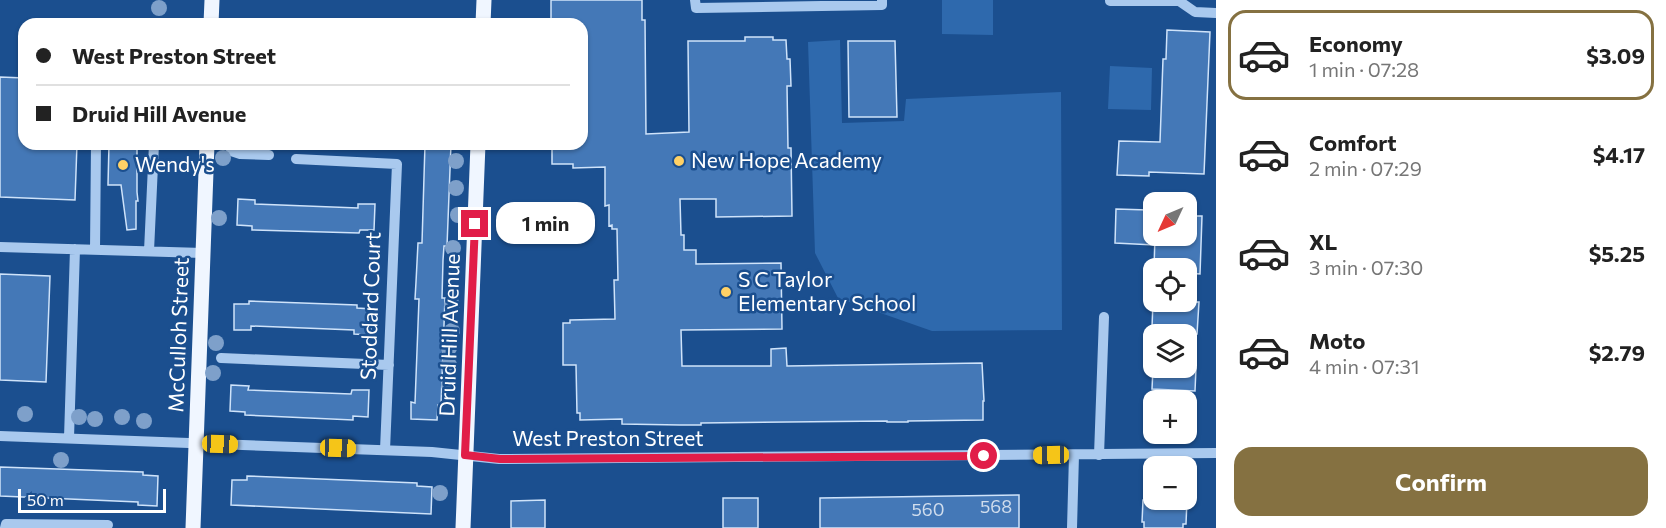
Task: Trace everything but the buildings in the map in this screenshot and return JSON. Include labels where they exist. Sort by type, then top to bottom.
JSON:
[{"type":"main road","points":[[211,18],[212,0]]},
{"type":"main road","points":[[483,18],[484,0]]},
{"type":"main road","name":"McCulloh Street","points":[[193,528],[207,150]]},
{"type":"main road","name":"Druid Hill Avenue","points":[[463,528],[478,150]]},
{"type":"street","points":[[695,0],[696,8],[882,5],[882,0]]},
{"type":"street","points":[[1110,1],[1179,1],[1195,12],[1216,13]]},
{"type":"street","points":[[95,250],[96,150]]},
{"type":"street","points":[[149,251],[154,150]]},
{"type":"street","points":[[231,151],[240,154],[269,154]]},
{"type":"street","name":"Stoddard Court","points":[[296,159],[397,164],[385,450]]},
{"type":"street","points":[[0,247],[203,253]]},
{"type":"street","points":[[69,438],[75,249]]},
{"type":"street","points":[[1099,455],[1104,316]]},
{"type":"street","points":[[221,358],[389,365]]},
{"type":"street","name":"West Preston Street","points":[[0,436],[432,452],[510,459],[1216,453]]},
{"type":"street","points":[[1072,528],[1074,455]]},
{"type":"street","points":[[5,526],[108,525]]},
{"type":"shaded area","points":[[942,0],[993,0],[993,35],[942,34]]},
{"type":"shaded area","points":[[840,40],[842,123],[904,121],[906,99],[1061,92],[1062,330],[932,331],[838,298],[815,253],[808,42]]},
{"type":"shaded area","points":[[1110,66],[1152,68],[1151,110],[1108,109]]},
{"type":"place","name":"New Hope Academy","points":[[679,161]]},
{"type":"place","name":"Wendy's","points":[[123,165]]},
{"type":"place","name":"S C Taylor Elementary School","points":[[726,292]]},
{"type":"route","points":[[475,224],[465,455],[500,459],[984,456]]}]
